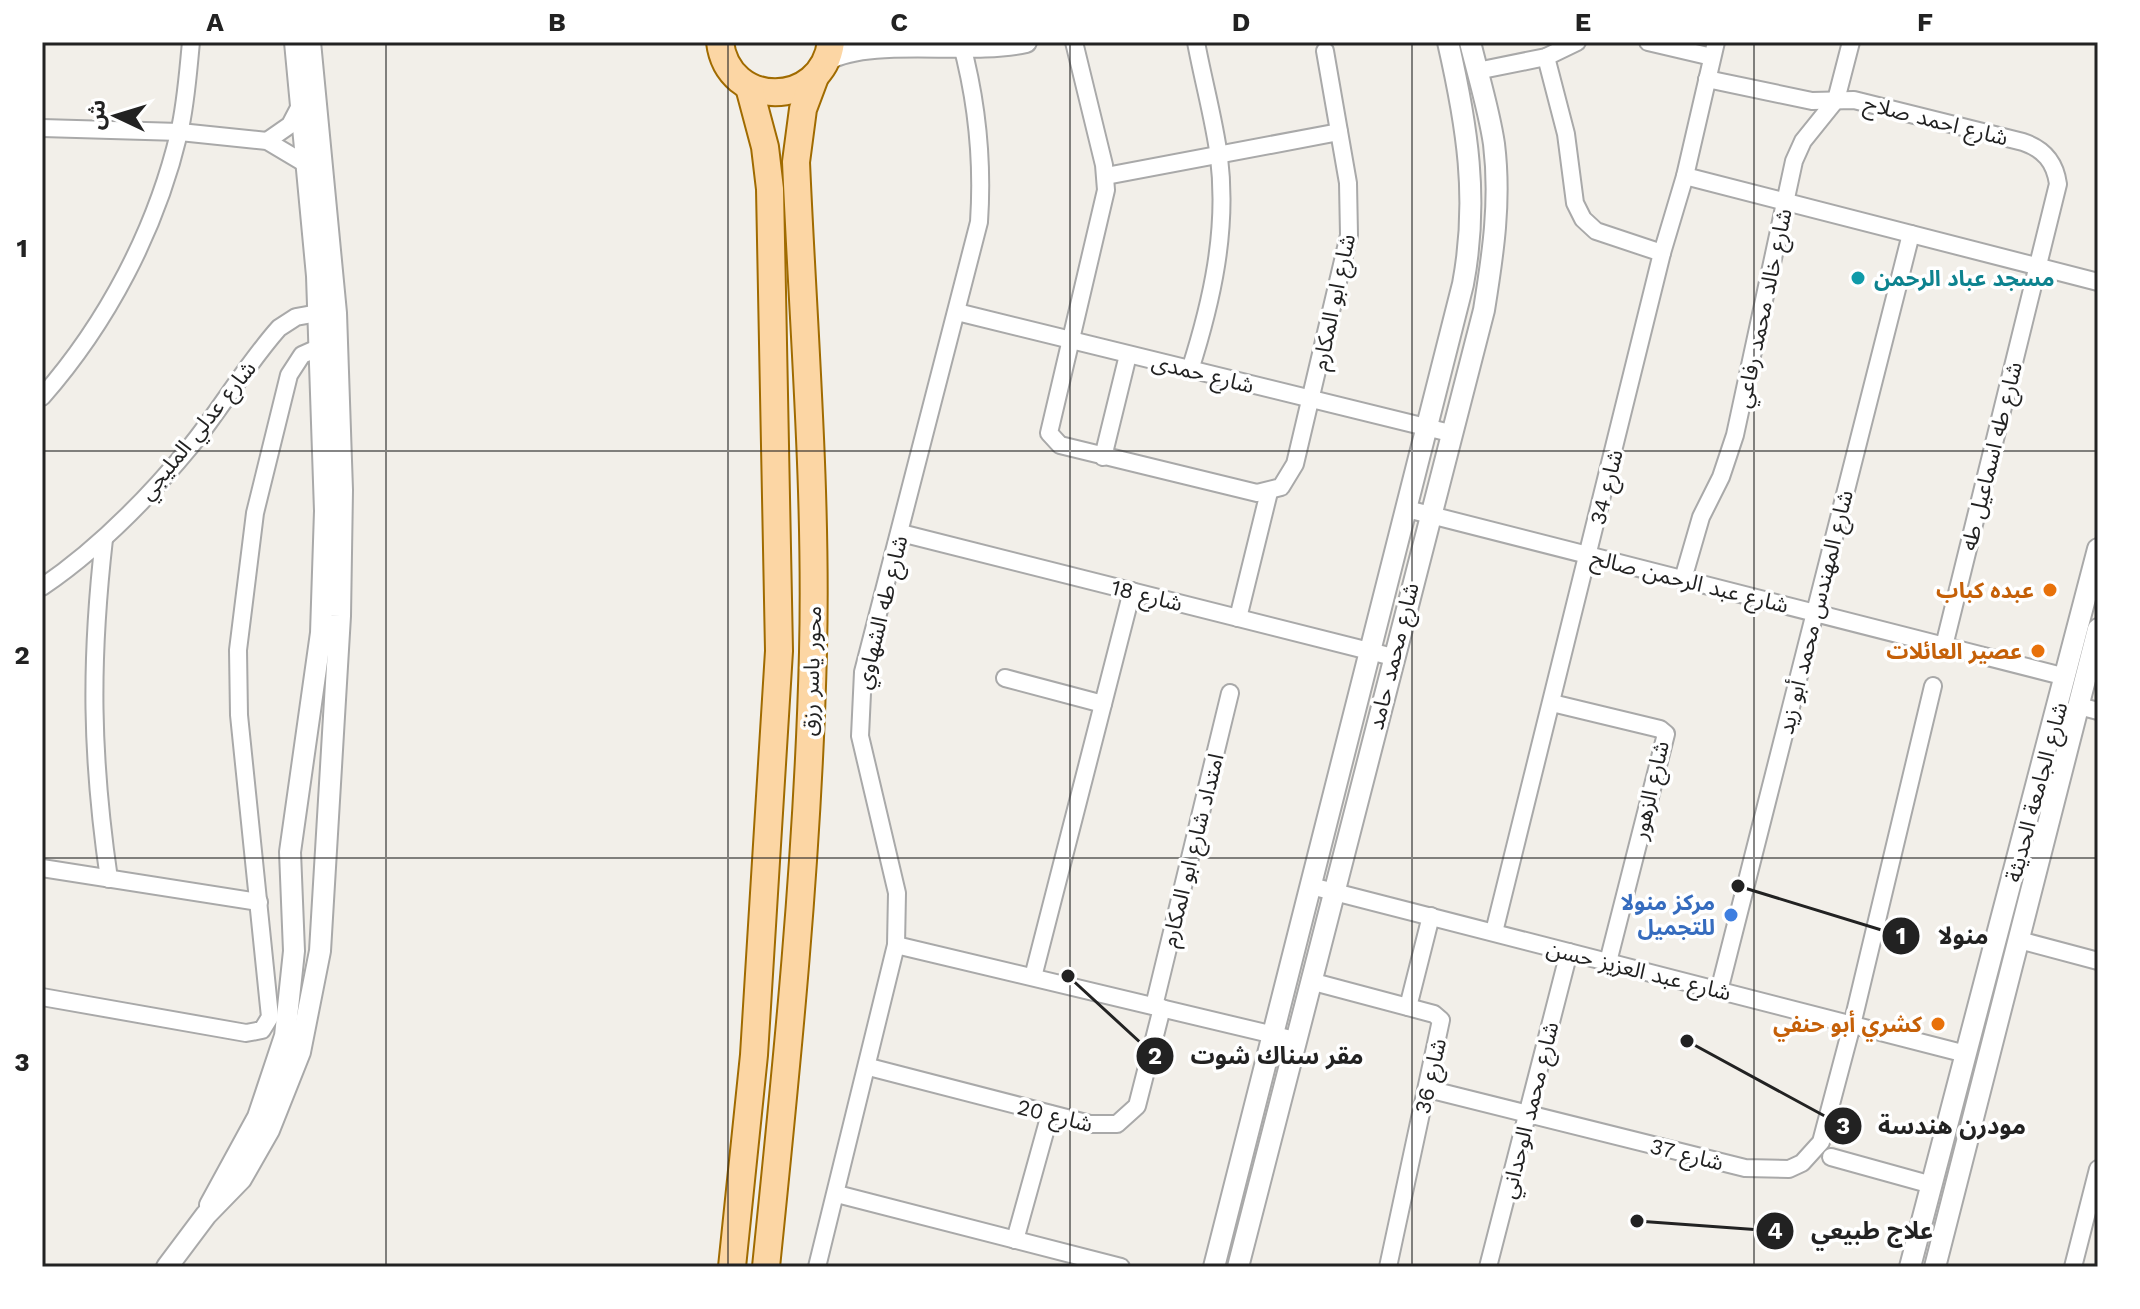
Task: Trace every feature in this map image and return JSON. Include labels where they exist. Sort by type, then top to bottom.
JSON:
[{"type":"main road","points":[[720,42],[727,65],[749,87],[778,94],[798,89],[825,60]]},
{"type":"main road","name":"محور ياسر رزق","points":[[766,1267],[788,1057],[811,705],[813,546],[796,162],[803,109],[825,60]]},
{"type":"main road","name":"محور ياسر رزق","points":[[732,1267],[754,1055],[779,611],[770,189],[763,136],[749,87]]},
{"type":"street","points":[[42,397],[95,327],[123,280],[149,224],[180,132],[191,42]]},
{"type":"street","points":[[167,1267],[206,1215],[258,1117],[285,1036],[294,951],[290,852],[324,593],[320,347],[309,166],[295,42]]},
{"type":"street","points":[[206,1215],[233,1189],[256,1155],[281,1105],[300,1052],[320,951],[340,616],[341,459],[336,313],[322,140],[310,42]]},
{"type":"street","points":[[825,60],[845,51],[865,48],[1026,42]]},
{"type":"street","points":[[1074,42],[1106,176],[1105,204],[1049,433],[1060,445],[1103,457],[1257,493],[1269,492],[1238,618]]},
{"type":"street","points":[[1190,370],[1217,261],[1221,191],[1219,157],[1196,42]]},
{"type":"street","name":"شارع محمد حامد","points":[[1214,1267],[1463,284],[1473,214],[1469,143],[1448,42]]},
{"type":"street","name":"شارع محمد حامد","points":[[1238,1267],[1429,514],[1484,310],[1496,230],[1493,140],[1470,42]]},
{"type":"street","points":[[1477,71],[1546,57],[1577,42]]},
{"type":"street","points":[[1648,42],[1714,50]]},
{"type":"street","name":"شارع خالد محمد رفاعي","points":[[1683,579],[1701,517],[1721,477],[1735,435],[1798,151],[1836,100],[1851,42]]},
{"type":"street","name":"شارع طه الشهاوي","points":[[817,1267],[869,1067],[896,945],[897,893],[865,767],[859,704],[863,672],[979,222],[982,181],[970,81],[962,46]]},
{"type":"street","name":"شارع 34","points":[[1494,932],[1714,50]]},
{"type":"street","name":"شارع ابو المكارم","points":[[1269,492],[1290,477],[1312,399],[1349,235],[1348,183],[1325,51]]},
{"type":"street","points":[[1546,57],[1566,134],[1575,203],[1583,219],[1604,234],[1662,253]]},
{"type":"street","name":"شارع احمد صلاح","points":[[1707,79],[1812,101],[1863,102],[2023,142],[2044,152],[2051,161],[2058,184],[2039,267]]},
{"type":"street","points":[[267,141],[290,125],[302,101]]},
{"type":"street","points":[[42,128],[180,132],[267,141],[309,166]]},
{"type":"street","points":[[1106,176],[1339,132]]},
{"type":"street","points":[[1685,176],[2098,282]]},
{"type":"street","name":"شارع المهندس محمد أبو زيد","points":[[1719,991],[1911,234]]},
{"type":"street","name":"شارع طه اسماعيل طه","points":[[1944,646],[2039,267]]},
{"type":"street","name":"شارع حمدى","points":[[957,312],[1450,433]]},
{"type":"street","name":"شارع عدلي المليجي","points":[[42,587],[104,539],[189,448],[279,328],[296,317],[318,313]]},
{"type":"street","points":[[42,997],[246,1033],[262,1030],[270,1017],[271,999],[239,715],[238,650],[244,581],[255,513],[289,375],[302,355],[320,347]]},
{"type":"street","points":[[1103,457],[1128,355]]},
{"type":"street","name":"شارع عبد الرحمن صالح","points":[[1407,509],[2066,677]]},
{"type":"street","name":"شارع 18","points":[[901,533],[1393,657]]},
{"type":"street","points":[[104,539],[94,624],[92,709],[97,794],[109,879]]},
{"type":"street","name":"شارع الجامعة الحديثة","points":[[1935,1267],[2019,940],[2020,891],[2066,677],[2098,549]]},
{"type":"street","points":[[1033,977],[1132,591]]},
{"type":"street","name":"شارع الجامعة الحديثة","points":[[1910,1267],[1966,1054],[2020,891],[2088,709],[2098,629]]},
{"type":"street","points":[[1005,678],[1103,704]]},
{"type":"street","name":"شارع 37","points":[[1428,1089],[1745,1168],[1789,1169],[1802,1163],[1821,1142],[1933,686]]},
{"type":"street","name":"امتداد شارع ابو المكارم","points":[[1158,1007],[1230,693]]},
{"type":"street","name":"شارع الزهور","points":[[1552,703],[1660,729],[1666,734],[1608,962]]},
{"type":"street","points":[[301,782],[307,821],[318,824],[327,817]]},
{"type":"street","points":[[42,868],[259,902]]},
{"type":"street","name":"شارع عبد العزيز حسن","points":[[1311,886],[1966,1054]]},
{"type":"street","points":[[1408,1007],[1431,916]]},
{"type":"street","points":[[2019,940],[2098,961]]},
{"type":"street","points":[[896,945],[1295,1040]]},
{"type":"street","name":"شارع محمد الوحداني","points":[[1488,1267],[1569,952]]},
{"type":"street","name":"شارع 36","points":[[1310,981],[1434,1014],[1441,1020],[1388,1267]]},
{"type":"street","name":"شارع 20","points":[[869,1067],[1103,1127],[1128,1117],[1137,1106],[1158,1007]]},
{"type":"street","points":[[1015,1240],[1050,1114]]},
{"type":"street","points":[[1831,1157],[1932,1185]]},
{"type":"street","points":[[2073,1267],[2098,1169]]},
{"type":"street","points":[[837,1194],[1121,1267]]},
{"type":"place","name":"مسجد عباد الرحمن","points":[[1858,278]]},
{"type":"place","name":"عبده كباب","points":[[2050,590]]},
{"type":"place","name":"عصير العائلات","points":[[2038,651]]},
{"type":"place","name":"منولا","points":[[1738,886]]},
{"type":"place","name":"مركز منولا للتجميل","points":[[1731,915]]},
{"type":"place","name":"مقر سناك شوت","points":[[1068,976]]},
{"type":"place","name":"كشري أبو حنفي","points":[[1938,1024]]},
{"type":"place","name":"مودرن هندسة","points":[[1687,1041]]},
{"type":"place","name":"علاج طبيعي","points":[[1637,1221]]}]
